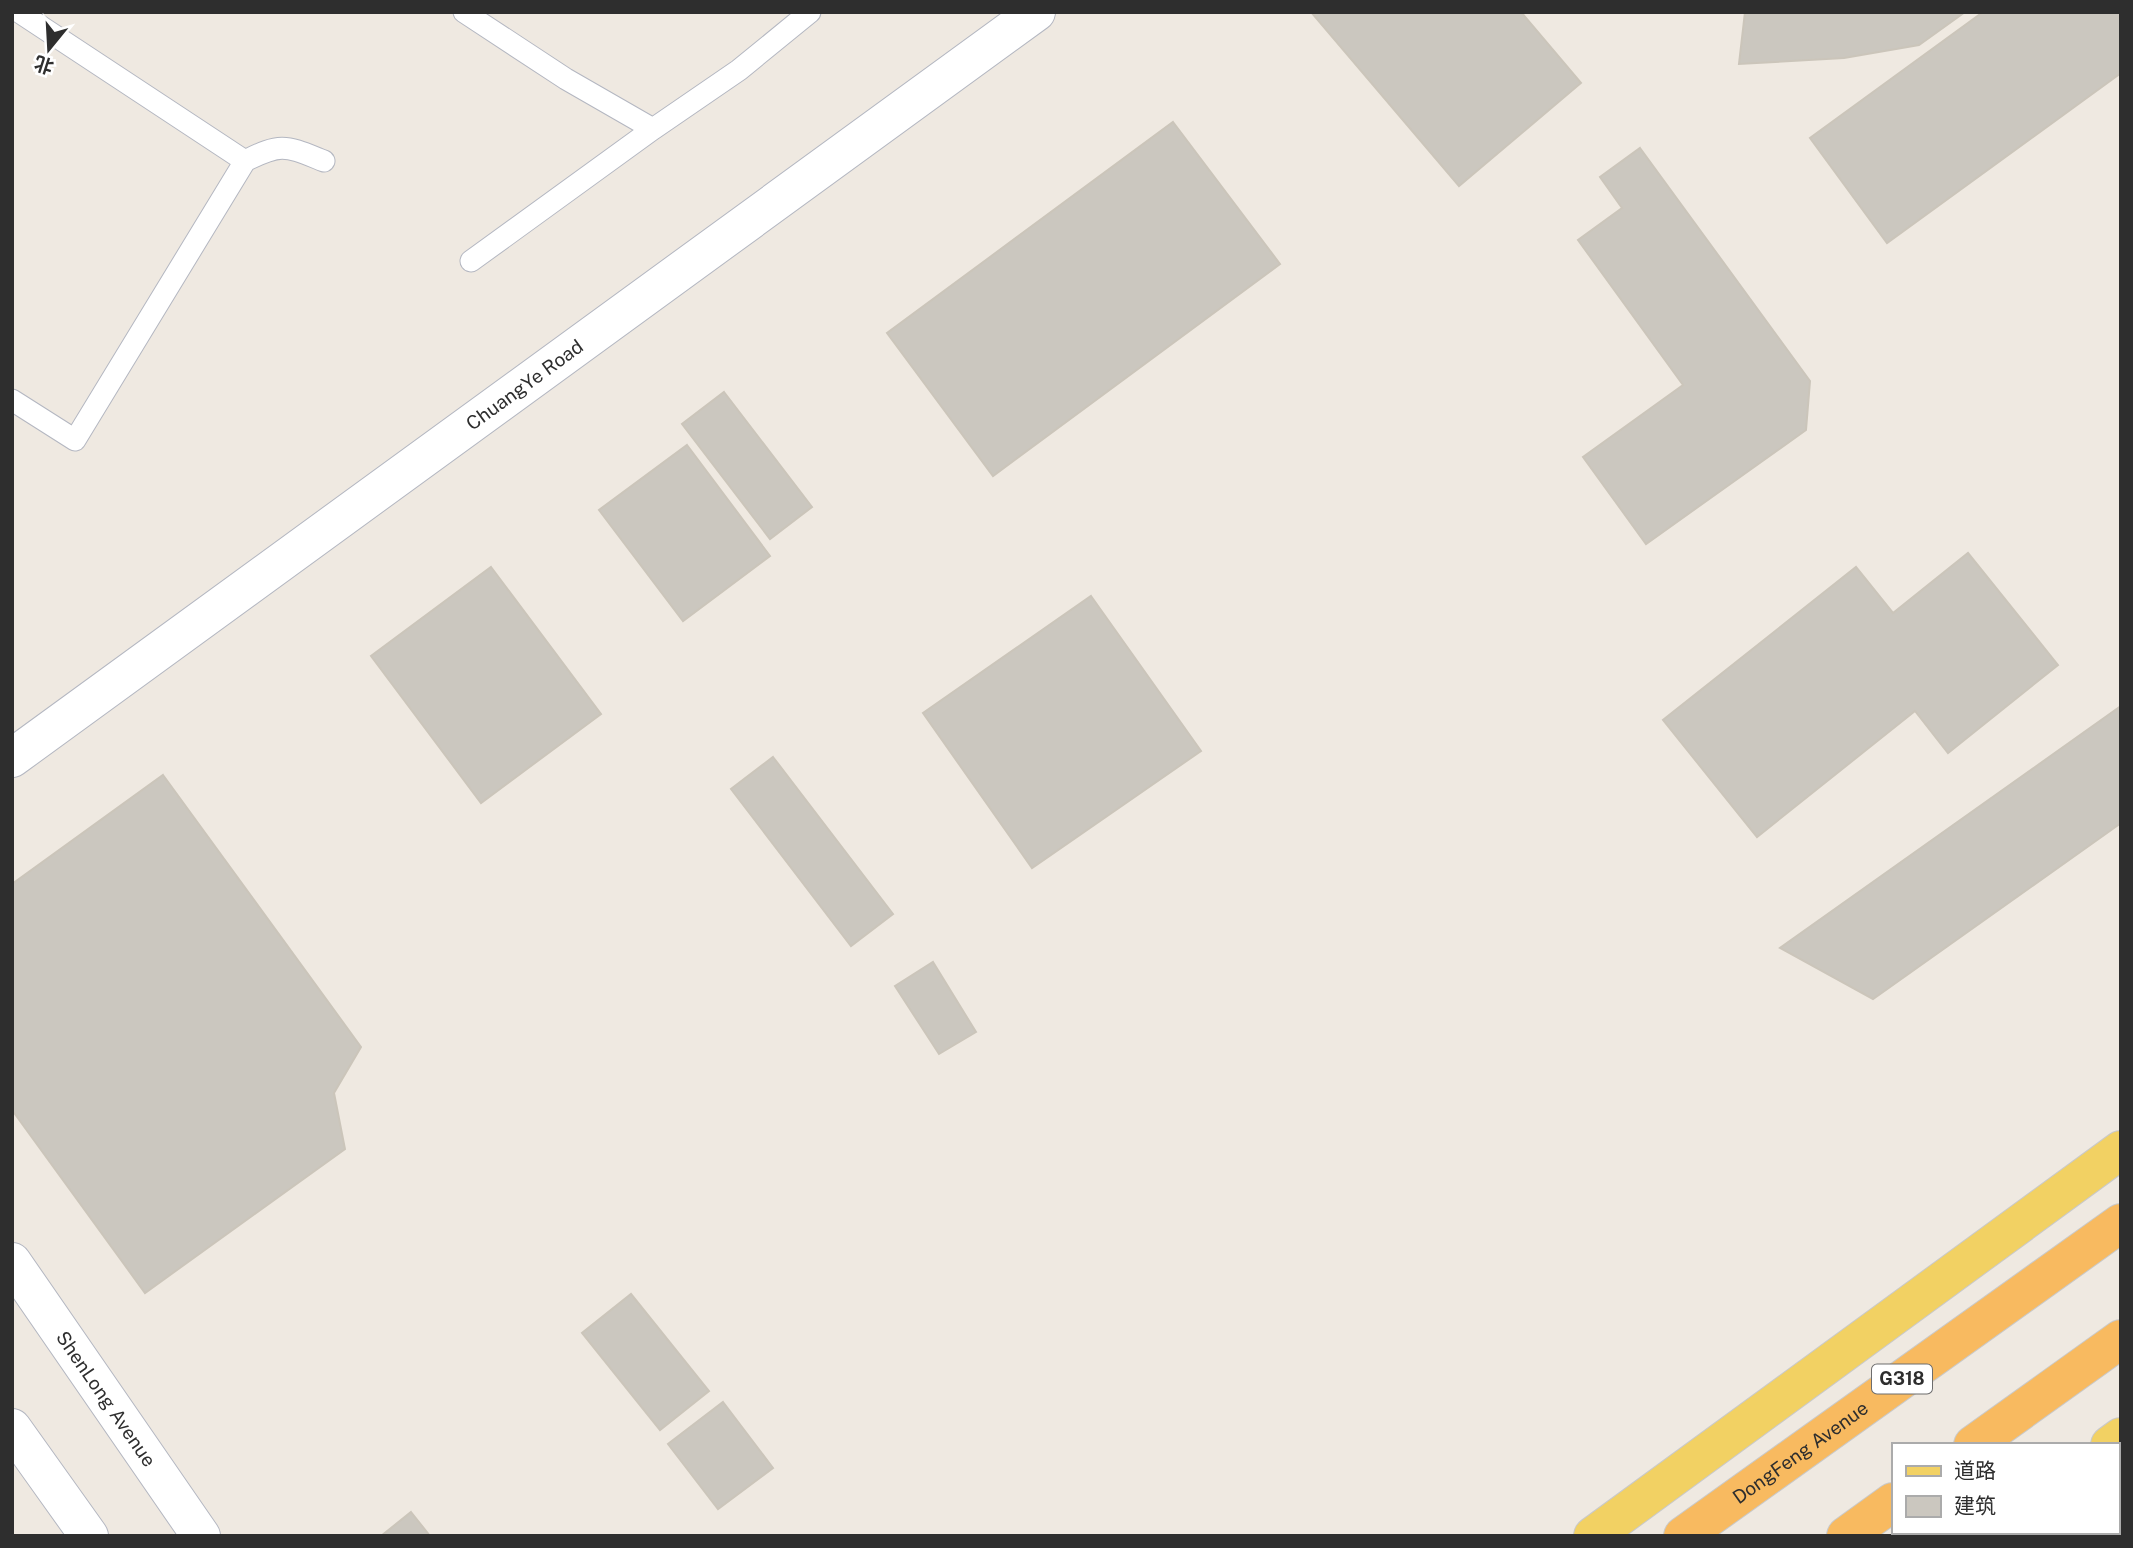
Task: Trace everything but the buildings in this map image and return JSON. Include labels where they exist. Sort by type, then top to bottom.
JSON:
[{"type":"highway","name":"DongFeng Avenue","points":[[1683,1536],[2121,1223]]},
{"type":"highway","points":[[1976,1443],[2121,1339]]},
{"type":"highway","points":[[1846,1536],[1892,1503]]},
{"type":"main road","name":"ChuangYe Road","points":[[12,758],[1036,12]]},
{"type":"main road","points":[[1593,1536],[2121,1150]]},
{"type":"main road","name":"ShenLong Avenue","points":[[12,1262],[201,1536]]},
{"type":"main road","points":[[12,1428],[89,1536]]},
{"type":"lane","points":[[19,12],[244,161]]},
{"type":"lane","points":[[464,12],[566,79],[653,129]]},
{"type":"lane","points":[[471,261],[739,70],[810,12]]},
{"type":"lane","points":[[12,400],[75,440],[244,161],[273,146],[294,149],[324,161]]}]
